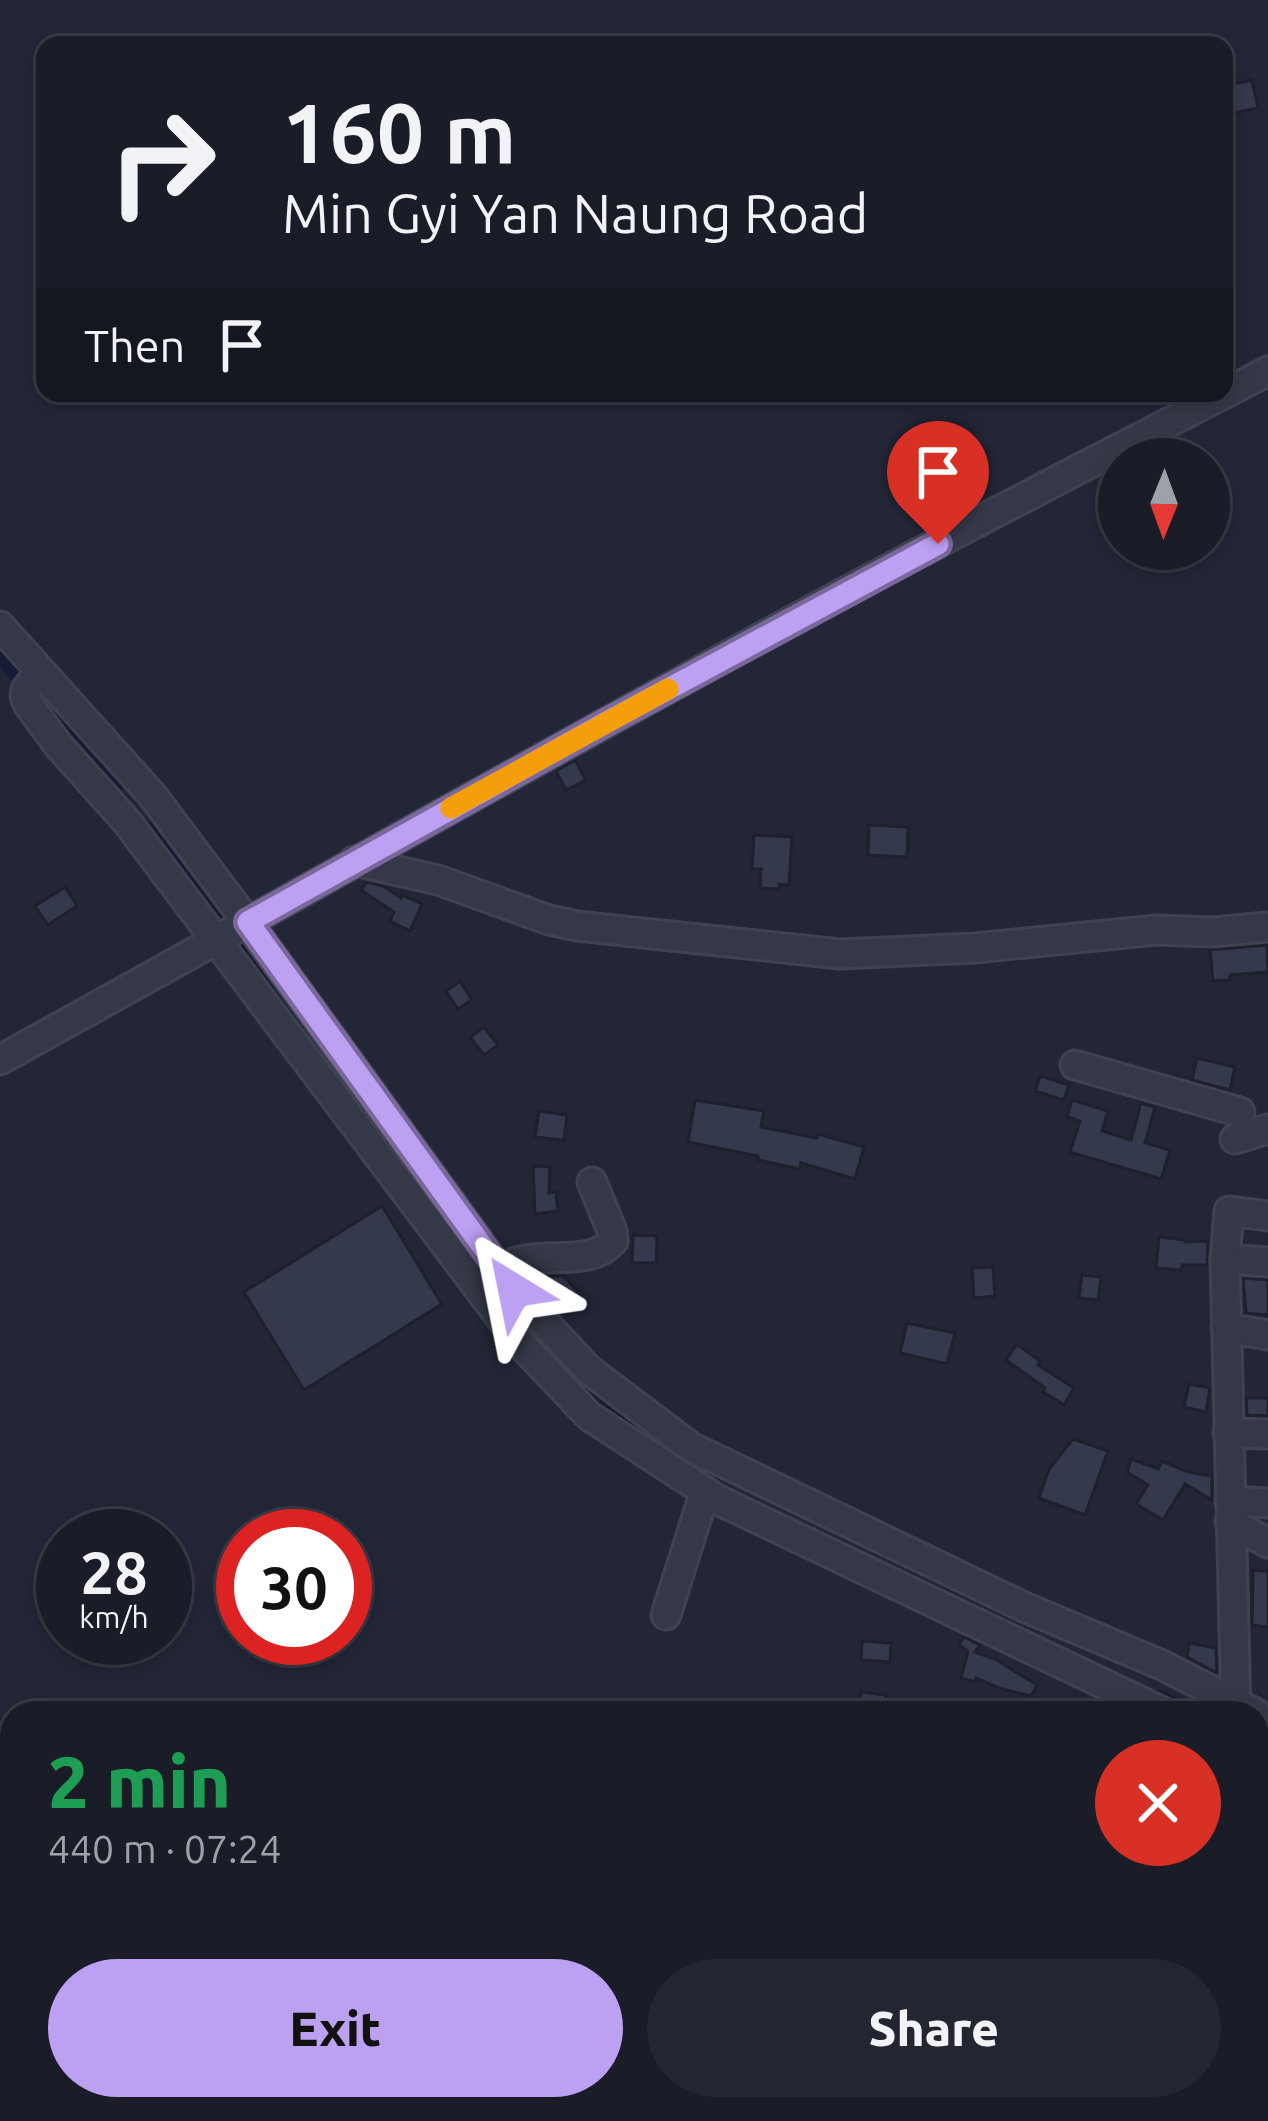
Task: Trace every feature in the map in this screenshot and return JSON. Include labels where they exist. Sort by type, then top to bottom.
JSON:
[{"type":"street","points":[[1233,389],[1268,371]]},
{"type":"street","points":[[0,1060],[814,609],[1209,402]]},
{"type":"street","points":[[0,626],[34,680],[152,796],[232,932],[490,1277],[519,1342],[589,1416],[704,1491],[1140,1701]]},
{"type":"street","points":[[353,861],[438,880],[577,926],[840,954],[974,948],[1156,930],[1268,927]]},
{"type":"street","points":[[1075,1065],[1237,1126],[1268,1129]]},
{"type":"street","points":[[490,1277],[521,1261],[605,1250],[613,1241],[613,1231],[592,1182]]},
{"type":"street","points":[[1245,1701],[1230,1511],[1225,1259],[1229,1211],[1268,1216]]},
{"type":"street","points":[[1225,1259],[1268,1262]]},
{"type":"street","points":[[490,1277],[514,1290],[589,1370],[692,1447],[1024,1607],[1162,1665],[1228,1701]]},
{"type":"street","points":[[1226,1328],[1268,1334]]},
{"type":"street","points":[[1228,1433],[1268,1434]]},
{"type":"street","points":[[666,1615],[704,1491]]},
{"type":"street","points":[[1230,1511],[1268,1503]]},
{"type":"street","points":[[1230,1511],[1268,1543]]},
{"type":"building","points":[[1252,80],[1258,108],[1233,113],[1233,84]]},
{"type":"building","points":[[575,760],[586,780],[566,790],[556,771]]},
{"type":"building","points":[[869,825],[908,827],[907,857],[868,855]]},
{"type":"building","points":[[754,835],[792,837],[789,885],[760,888],[761,869],[752,869]]},
{"type":"building","points":[[367,882],[422,904],[410,931],[390,921],[394,912],[361,890]]},
{"type":"building","points":[[65,887],[77,906],[48,925],[35,906]]},
{"type":"building","points":[[1267,945],[1268,972],[1213,981],[1210,950]]},
{"type":"building","points":[[460,981],[472,1000],[458,1009],[446,991]]},
{"type":"building","points":[[484,1027],[498,1045],[484,1055],[470,1037]]},
{"type":"building","points":[[1197,1058],[1235,1067],[1230,1090],[1192,1080]]},
{"type":"building","points":[[1040,1076],[1069,1085],[1064,1100],[1035,1091]]},
{"type":"building","points":[[695,1100],[764,1111],[761,1127],[817,1138],[818,1134],[864,1147],[855,1179],[801,1163],[800,1169],[688,1142]]},
{"type":"building","points":[[1072,1100],[1108,1111],[1102,1131],[1131,1140],[1141,1103],[1155,1107],[1145,1143],[1170,1150],[1161,1179],[1070,1152],[1080,1121],[1067,1117]]},
{"type":"building","points":[[539,1111],[567,1115],[564,1140],[535,1137]]},
{"type":"building","points":[[533,1166],[550,1167],[549,1193],[556,1192],[558,1211],[535,1214]]},
{"type":"building","points":[[382,1206],[442,1304],[304,1390],[244,1292]]},
{"type":"building","points":[[633,1235],[657,1236],[656,1263],[632,1263]]},
{"type":"building","points":[[1159,1237],[1208,1241],[1207,1265],[1156,1268]]},
{"type":"building","points":[[993,1267],[995,1296],[974,1298],[972,1268]]},
{"type":"building","points":[[1082,1275],[1101,1277],[1098,1300],[1079,1298]]},
{"type":"building","points":[[543,1276],[563,1276],[578,1291],[558,1310],[534,1285]]},
{"type":"building","points":[[1243,1278],[1268,1280],[1268,1315],[1246,1313]]},
{"type":"building","points":[[907,1323],[955,1333],[947,1364],[900,1353]]},
{"type":"building","points":[[1017,1344],[1040,1361],[1038,1365],[1074,1388],[1064,1405],[1006,1360]]},
{"type":"building","points":[[1189,1384],[1210,1388],[1206,1412],[1184,1407]]},
{"type":"building","points":[[1246,1398],[1268,1398],[1268,1416],[1247,1415]]},
{"type":"building","points":[[1073,1439],[1108,1451],[1085,1515],[1039,1498],[1049,1469]]},
{"type":"building","points":[[1131,1459],[1158,1469],[1162,1461],[1212,1476],[1212,1500],[1185,1484],[1163,1520],[1136,1504],[1148,1485],[1127,1472]]},
{"type":"building","points":[[1253,1570],[1268,1571],[1268,1627],[1252,1625]]},
{"type":"building","points":[[964,1637],[980,1645],[975,1652],[1037,1685],[1031,1696],[976,1678],[975,1682],[961,1678],[968,1651],[959,1645]]},
{"type":"building","points":[[862,1641],[891,1643],[890,1662],[861,1660]]},
{"type":"building","points":[[1189,1643],[1216,1648],[1217,1673],[1187,1657]]},
{"type":"building","points":[[861,1692],[886,1695],[885,1701],[860,1701]]},
{"type":"waterway","points":[[0,653],[113,787]]},
{"type":"waterway","points":[[149,831],[212,907],[444,1221]]},
{"type":"waterway","points":[[496,1291],[582,1384],[643,1436]]},
{"type":"waterway","points":[[1158,1699],[1162,1701]]},
{"type":"slow traffic","points":[[451,808],[668,689]]},
{"type":"route","points":[[514,1290],[248,922],[938,544]]}]
